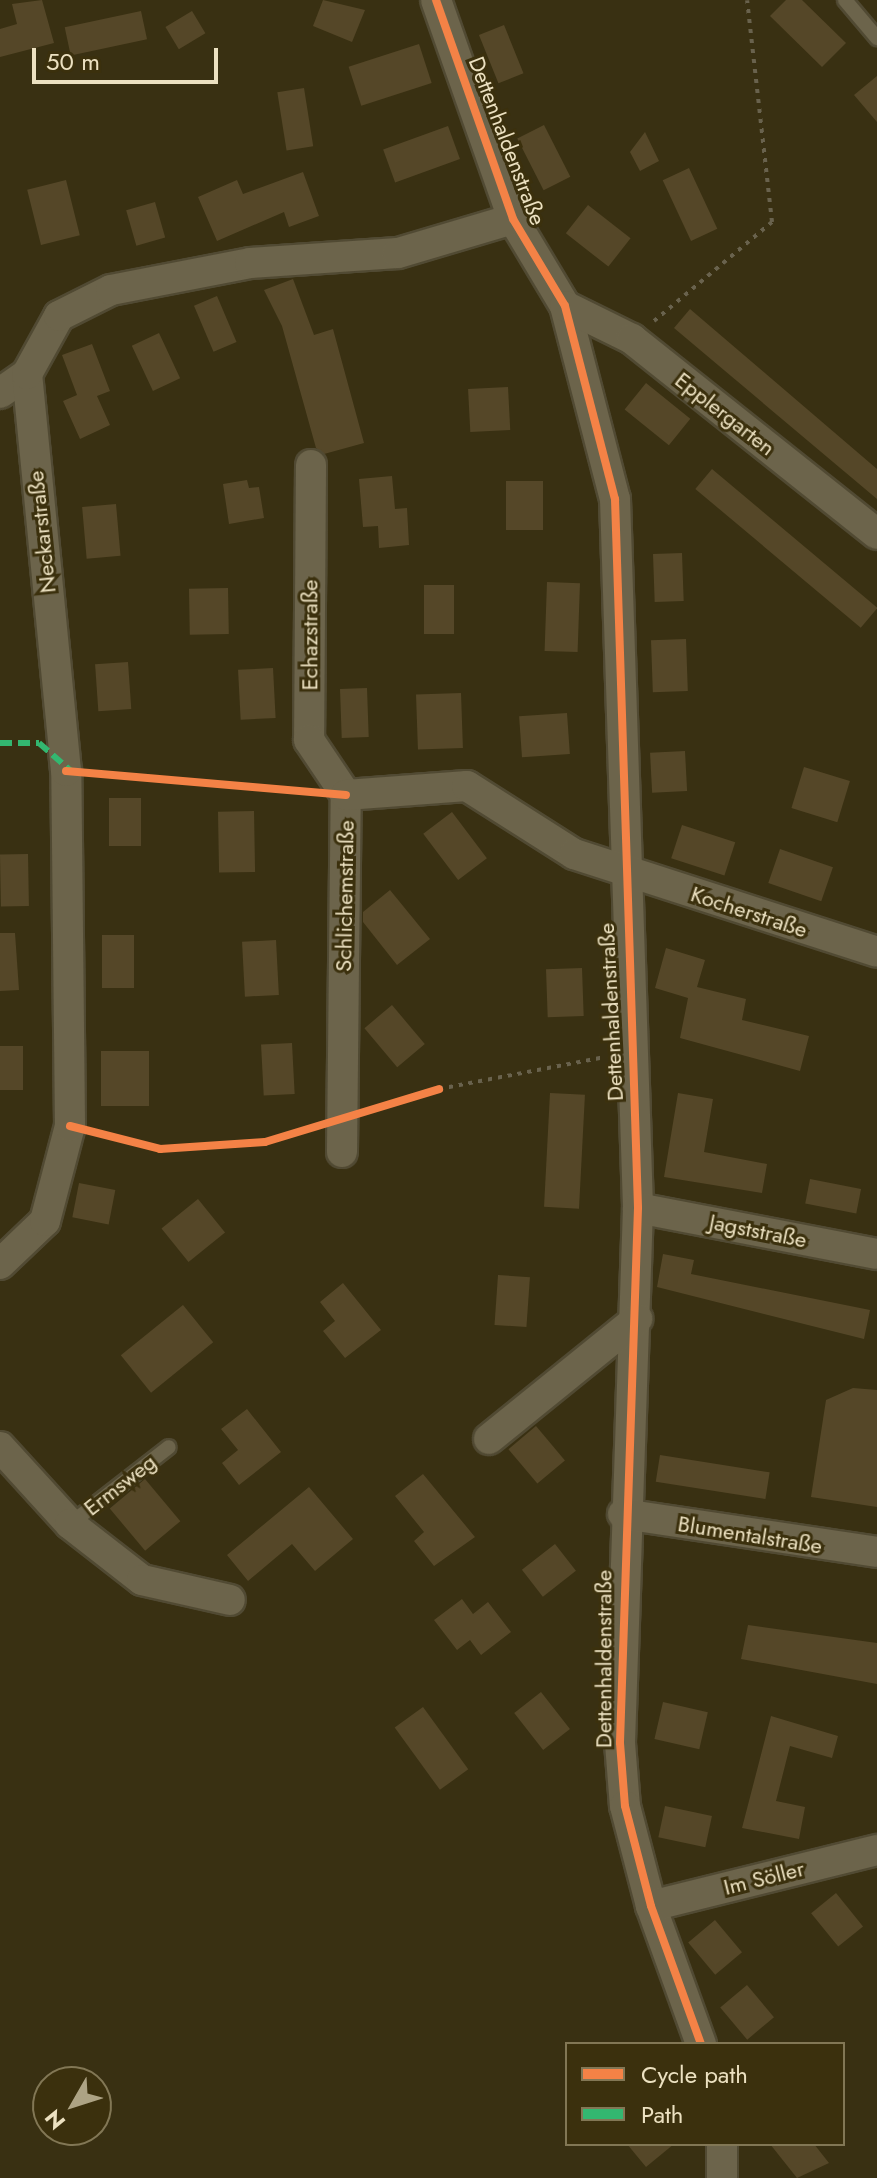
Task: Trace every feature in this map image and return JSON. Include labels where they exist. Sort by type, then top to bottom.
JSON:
[{"type":"street","name":"Dettenhaldenstraße","points":[[436,0],[513,219],[565,306],[615,499],[622,872],[638,1208],[637,1319],[623,1514],[620,1743],[625,1806],[651,1906],[700,2042]]},
{"type":"street","points":[[0,393],[27,374],[59,316],[111,290],[250,263],[398,253],[513,219]]},
{"type":"street","name":"Epplergarten","points":[[565,306],[632,339],[877,534]]},
{"type":"street","name":"Neckarstraße","points":[[0,1264],[45,1221],[70,1126],[66,771],[27,374]]},
{"type":"street","name":"Echazstraße","points":[[311,465],[309,740],[346,795]]},
{"type":"street","name":"Schlichemstraße","points":[[342,1152],[346,795],[467,786],[574,854],[622,872]]},
{"type":"street","name":"Kocherstraße","points":[[622,872],[877,952]]},
{"type":"street","name":"Jagststraße","points":[[638,1208],[877,1254]]},
{"type":"street","points":[[489,1439],[637,1319]]},
{"type":"street","name":"Ermsweg","points":[[0,1447],[70,1524],[142,1580],[230,1600]]},
{"type":"street","name":"Blumentalstraße","points":[[623,1514],[877,1552]]},
{"type":"street","name":"Im Söller","points":[[651,1906],[877,1850]]},
{"type":"street","points":[[722,2146],[722,2178]]},
{"type":"lane","points":[[845,0],[877,38]]},
{"type":"lane","name":"Ermsweg","points":[[70,1524],[169,1447]]},
{"type":"path","points":[[632,339],[772,222],[747,0]]},
{"type":"path","points":[[439,1089],[631,1051]]},
{"type":"building","points":[[42,0],[54,43],[0,57],[0,29],[17,24],[12,4]]},
{"type":"building","points":[[323,0],[365,10],[352,42],[313,26]]},
{"type":"building","points":[[786,0],[802,0],[846,43],[822,67],[770,16]]},
{"type":"building","points":[[141,11],[147,39],[71,56],[65,27]]},
{"type":"building","points":[[192,11],[205,33],[179,49],[165,27]]},
{"type":"building","points":[[504,25],[523,73],[498,83],[479,35]]},
{"type":"building","points":[[419,44],[432,83],[361,106],[349,67]]},
{"type":"building","points":[[877,76],[877,122],[854,95]]},
{"type":"building","points":[[304,88],[313,146],[287,150],[277,92]]},
{"type":"building","points":[[544,125],[570,177],[544,190],[517,139]]},
{"type":"building","points":[[448,126],[460,159],[395,182],[383,150]]},
{"type":"building","points":[[645,132],[659,161],[640,171],[630,152]]},
{"type":"building","points":[[689,168],[717,229],[691,241],[663,180]]},
{"type":"building","points":[[303,172],[319,216],[289,227],[284,212],[217,241],[198,197],[237,180],[243,194]]},
{"type":"building","points":[[66,180],[80,235],[41,245],[27,190]]},
{"type":"building","points":[[155,202],[165,238],[136,246],[126,210]]},
{"type":"building","points":[[588,205],[631,238],[608,267],[566,233]]},
{"type":"building","points":[[293,279],[314,335],[333,329],[364,443],[324,454],[316,448],[282,326],[264,290]]},
{"type":"building","points":[[217,296],[237,342],[214,352],[194,306]]},
{"type":"building","points":[[690,309],[877,469],[877,499],[674,328]]},
{"type":"building","points":[[159,333],[180,378],[153,391],[132,346]]},
{"type":"building","points":[[92,344],[110,391],[97,396],[110,425],[80,439],[63,401],[77,395],[62,355]]},
{"type":"building","points":[[646,383],[690,419],[669,445],[625,409]]},
{"type":"building","points":[[508,387],[510,430],[470,432],[468,389]]},
{"type":"building","points":[[712,469],[877,607],[861,628],[695,489]]},
{"type":"building","points":[[392,476],[395,509],[407,508],[409,545],[379,548],[378,526],[363,527],[359,479]]},
{"type":"building","points":[[247,480],[249,488],[259,487],[264,518],[229,524],[223,484]]},
{"type":"building","points":[[506,481],[543,481],[543,530],[506,530]]},
{"type":"building","points":[[116,504],[121,556],[87,559],[82,507]]},
{"type":"building","points":[[682,553],[684,601],[655,602],[653,554]]},
{"type":"building","points":[[547,582],[580,583],[578,652],[545,651]]},
{"type":"building","points":[[424,585],[454,585],[454,634],[424,634]]},
{"type":"building","points":[[228,588],[229,634],[190,635],[189,589]]},
{"type":"building","points":[[686,639],[688,691],[653,692],[651,640]]},
{"type":"building","points":[[128,662],[131,709],[98,711],[95,664]]},
{"type":"building","points":[[273,668],[276,718],[241,720],[238,670]]},
{"type":"building","points":[[367,688],[369,737],[342,738],[340,689]]},
{"type":"building","points":[[461,693],[463,748],[418,750],[416,695]]},
{"type":"building","points":[[567,713],[570,754],[522,757],[519,716]]},
{"type":"building","points":[[685,751],[687,791],[652,793],[650,753]]},
{"type":"building","points":[[804,767],[850,781],[837,822],[791,808]]},
{"type":"building","points":[[109,798],[141,798],[141,846],[109,846]]},
{"type":"building","points":[[254,811],[255,872],[219,873],[218,812]]},
{"type":"building","points":[[452,812],[487,858],[458,880],[423,834]]},
{"type":"building","points":[[682,825],[735,842],[724,876],[671,858]]},
{"type":"building","points":[[780,849],[833,867],[821,901],[768,883]]},
{"type":"building","points":[[0,854],[28,854],[29,906],[1,906]]},
{"type":"building","points":[[390,890],[430,939],[397,965],[363,922],[363,912]]},
{"type":"building","points":[[0,933],[15,933],[19,990],[0,991]]},
{"type":"building","points":[[102,935],[134,935],[134,988],[102,988]]},
{"type":"building","points":[[276,940],[279,995],[245,997],[242,942]]},
{"type":"building","points":[[666,948],[705,960],[697,987],[746,999],[742,1020],[809,1036],[800,1071],[680,1038],[688,998],[655,988]]},
{"type":"building","points":[[582,968],[584,1016],[548,1017],[546,969]]},
{"type":"building","points":[[392,1005],[425,1044],[397,1067],[364,1028]]},
{"type":"building","points":[[292,1043],[295,1094],[264,1096],[261,1045]]},
{"type":"building","points":[[0,1046],[23,1046],[23,1090],[0,1090]]},
{"type":"building","points":[[101,1051],[149,1051],[149,1106],[101,1106]]},
{"type":"building","points":[[550,1093],[585,1095],[579,1209],[544,1207]]},
{"type":"building","points":[[678,1093],[713,1099],[704,1152],[767,1164],[762,1193],[664,1177]]},
{"type":"building","points":[[810,1179],[861,1189],[856,1213],[805,1204]]},
{"type":"building","points":[[79,1183],[115,1190],[109,1224],[72,1217]]},
{"type":"building","points":[[198,1199],[225,1232],[189,1262],[161,1229]]},
{"type":"building","points":[[663,1254],[694,1260],[691,1274],[870,1310],[864,1339],[657,1287]]},
{"type":"building","points":[[498,1275],[530,1277],[526,1327],[495,1325]]},
{"type":"building","points":[[343,1283],[381,1330],[345,1358],[323,1331],[335,1321],[320,1302]]},
{"type":"building","points":[[183,1305],[213,1342],[151,1393],[121,1355]]},
{"type":"building","points":[[853,1388],[877,1390],[877,1507],[811,1497],[826,1400]]},
{"type":"building","points":[[247,1409],[281,1452],[239,1485],[222,1463],[238,1450],[221,1429]]},
{"type":"building","points":[[536,1426],[565,1460],[537,1484],[508,1449]]},
{"type":"building","points":[[660,1455],[770,1472],[765,1499],[656,1482]]},
{"type":"building","points":[[423,1474],[475,1537],[434,1566],[414,1541],[424,1532],[395,1496]]},
{"type":"building","points":[[145,1479],[180,1521],[145,1551],[110,1509]]},
{"type":"building","points":[[309,1487],[353,1539],[315,1571],[292,1544],[248,1581],[227,1555]]},
{"type":"building","points":[[555,1544],[576,1571],[543,1597],[522,1570]]},
{"type":"building","points":[[462,1599],[473,1614],[488,1602],[511,1632],[481,1655],[470,1640],[457,1650],[434,1620]]},
{"type":"building","points":[[748,1625],[877,1643],[877,1684],[741,1659]]},
{"type":"building","points":[[541,1692],[570,1729],[543,1750],[514,1713]]},
{"type":"building","points":[[663,1702],[708,1712],[699,1749],[654,1739]]},
{"type":"building","points":[[423,1707],[468,1769],[440,1790],[395,1728]]},
{"type":"building","points":[[771,1716],[838,1736],[832,1758],[790,1746],[776,1801],[805,1807],[799,1839],[742,1828]]},
{"type":"building","points":[[665,1806],[712,1816],[705,1847],[658,1837]]},
{"type":"building","points":[[836,1893],[863,1926],[838,1947],[811,1913]]},
{"type":"building","points":[[715,1920],[742,1952],[715,1975],[688,1942]]},
{"type":"building","points":[[747,1985],[774,2017],[747,2040],[720,2007]]},
{"type":"building","points":[[629,2146],[672,2146],[646,2167]]},
{"type":"building","points":[[772,2146],[816,2146],[829,2163],[797,2178]]},
{"type":"marked path","points":[[0,743],[39,743],[71,771]]},
{"type":"cycle path","points":[[436,0],[513,219],[565,306],[615,499],[638,1208],[620,1743],[625,1806],[651,1906],[700,2042]]},
{"type":"cycle path","points":[[66,771],[346,795]]},
{"type":"cycle path","points":[[70,1126],[160,1149],[265,1142],[439,1089]]}]
